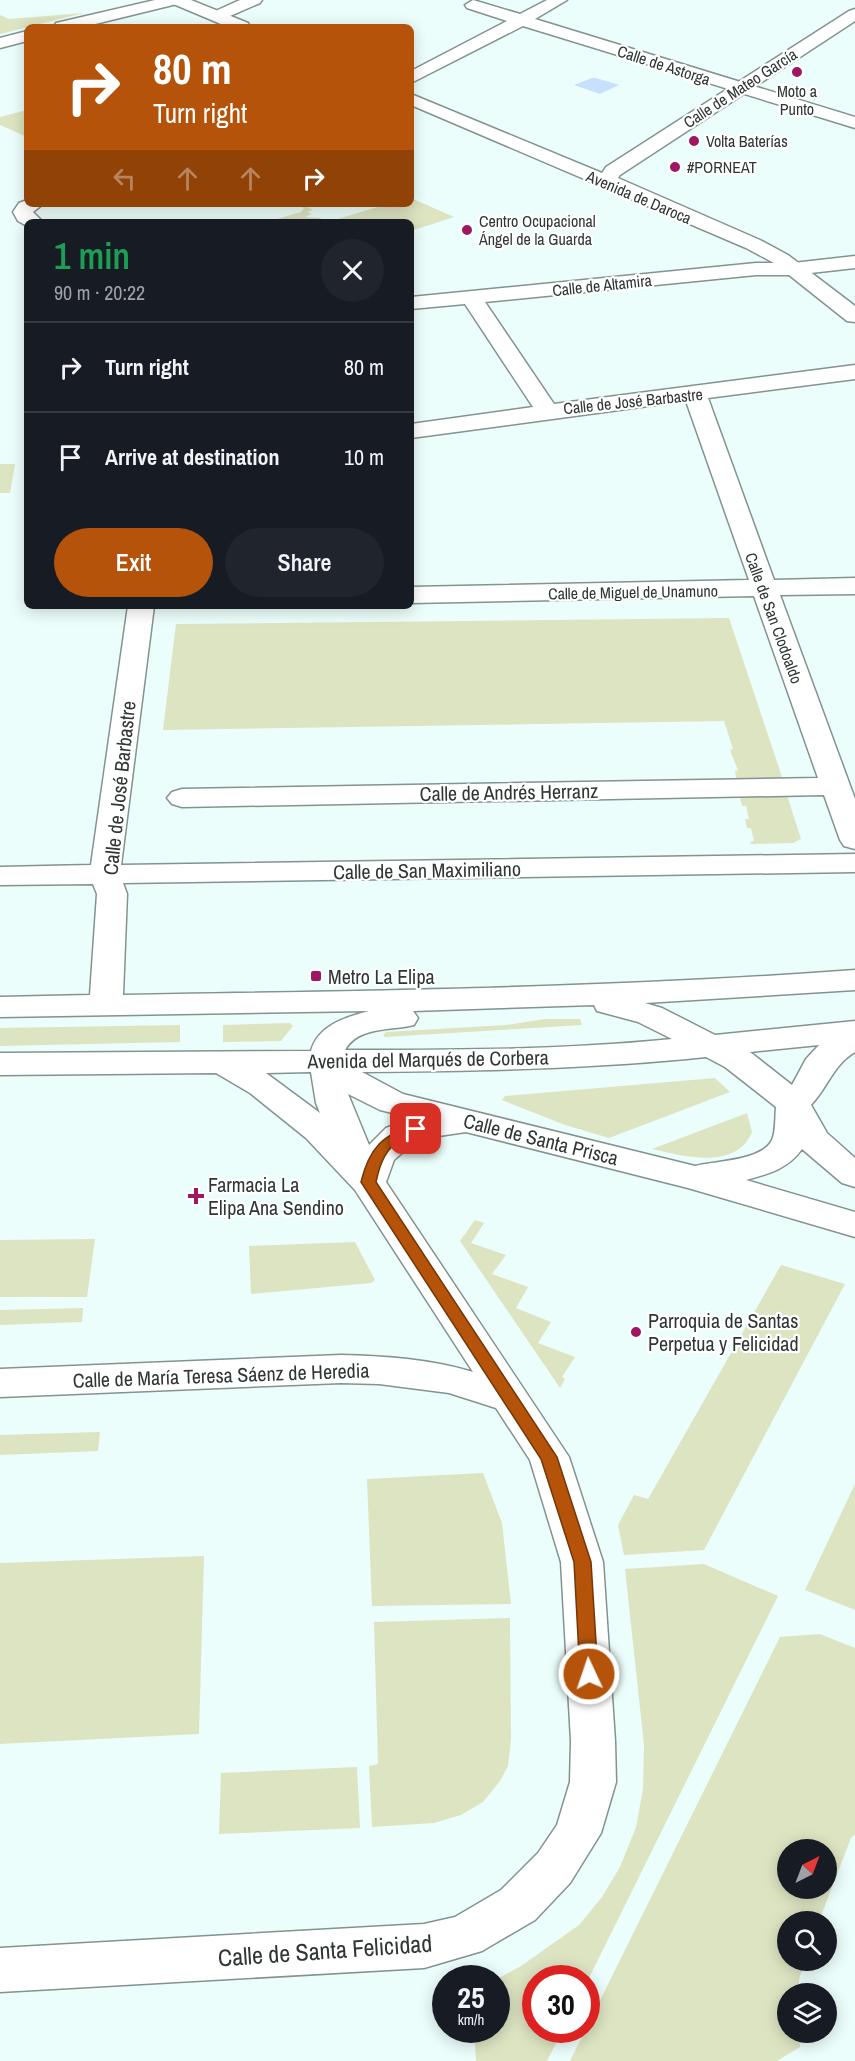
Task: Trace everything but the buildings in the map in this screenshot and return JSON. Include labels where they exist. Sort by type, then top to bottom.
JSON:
[{"type":"street","points":[[75,24],[176,0],[235,24]]},
{"type":"street","points":[[217,16],[254,0]]},
{"type":"street","points":[[414,76],[559,0]]},
{"type":"street","name":"Calle de Astorga","points":[[473,5],[855,123]]},
{"type":"street","name":"Calle de Mateo García","points":[[615,187],[608,176],[626,163],[855,14]]},
{"type":"street","points":[[0,43],[24,37]]},
{"type":"street","name":"Avenida de Daroca","points":[[414,102],[753,244],[793,269],[855,316]]},
{"type":"street","name":"Calle de Mateo García","points":[[568,167],[598,169],[626,163]]},
{"type":"street","name":"Calle de Altamira","points":[[414,303],[744,270],[793,269],[855,262]]},
{"type":"street","points":[[472,298],[547,411]]},
{"type":"street","name":"Calle de José Barbastre","points":[[414,431],[547,411],[695,395],[855,372]]},
{"type":"street","name":"Calle de San Clodoaldo","points":[[695,395],[855,840]]},
{"type":"street","name":"Calle de Miguel de Unamuno","points":[[414,595],[855,586]]},
{"type":"street","name":"Calle de José Barbastre","points":[[106,1005],[112,894],[105,875],[141,609]]},
{"type":"street","name":"Calle de Andrés Herranz","points":[[182,798],[836,786]]},
{"type":"street","name":"Calle de San Maximiliano","points":[[0,876],[855,863]]},
{"type":"street","points":[[0,1007],[575,998],[855,980]]},
{"type":"street","points":[[330,1061],[328,1048],[346,1028],[369,1022],[410,1017],[497,1011],[538,998]]},
{"type":"street","points":[[575,998],[650,1015],[716,1046],[737,1059],[793,1103],[813,1140],[855,1175]]},
{"type":"street","name":"Avenida del Marqués de Corbera","points":[[0,1064],[485,1060],[630,1054],[855,1031]]},
{"type":"street","points":[[793,1103],[808,1088],[818,1067],[832,1051],[855,1037]]},
{"type":"street","name":"Calle de Santa Felicidad","points":[[0,1970],[424,1946],[465,1936],[518,1905],[554,1868],[578,1833],[592,1782],[593,1742],[582,1562],[549,1457],[368,1182],[332,1142],[299,1112],[243,1072],[220,1061]]},
{"type":"street","name":"Calle de Santa Prisca","points":[[330,1061],[339,1072],[358,1086],[392,1101],[693,1177],[855,1225]]},
{"type":"street","name":"Calle de Santa Felicidad","points":[[330,1061],[328,1080],[333,1103],[368,1182]]},
{"type":"street","name":"Calle de Santa Prisca","points":[[693,1177],[726,1174],[759,1165],[781,1153],[790,1140],[793,1103]]},
{"type":"street","points":[[368,1182],[373,1162],[382,1148],[398,1135],[439,1124],[482,1124]]},
{"type":"street","name":"Calle de María Teresa Sáenz de Heredia","points":[[0,1383],[341,1369],[379,1370],[450,1379],[511,1398]]},
{"type":"green space","points":[[84,13],[40,24],[24,24],[24,28],[0,34],[0,15],[9,19]]},
{"type":"green space","points":[[24,111],[24,136],[0,125],[0,117]]},
{"type":"green space","points":[[414,199],[454,217],[414,230],[414,219],[338,219],[378,207],[414,207]]},
{"type":"green space","points":[[302,207],[313,210],[307,212],[312,214],[305,217],[321,218],[277,219],[301,212],[304,208]]},
{"type":"green space","points":[[0,464],[15,464],[10,493],[0,493]]},
{"type":"green space","points":[[729,618],[784,783],[737,783],[735,771],[738,770],[730,750],[733,749],[724,721],[163,730],[176,624]]},
{"type":"green space","points":[[739,792],[786,792],[801,839],[793,843],[751,844],[750,842],[754,841],[751,828],[747,828],[745,819],[749,819],[746,806],[742,806]]},
{"type":"green space","points":[[545,1019],[580,1019],[582,1025],[385,1037],[383,1035],[386,1032],[506,1025]]},
{"type":"green space","points":[[290,1023],[293,1026],[281,1041],[223,1042],[223,1025]]},
{"type":"green space","points":[[180,1025],[180,1042],[0,1046],[0,1028]]},
{"type":"green space","points":[[715,1078],[730,1092],[609,1138],[565,1125],[502,1100],[505,1096]]},
{"type":"green space","points":[[747,1113],[752,1132],[744,1144],[734,1152],[708,1158],[652,1149]]},
{"type":"green space","points":[[475,1220],[484,1223],[471,1243],[506,1255],[492,1274],[528,1287],[516,1308],[551,1322],[538,1343],[575,1357],[562,1377],[565,1379],[560,1388],[460,1241]]},
{"type":"green space","points":[[95,1239],[87,1297],[0,1297],[0,1240]]},
{"type":"green space","points":[[355,1242],[375,1280],[371,1283],[251,1294],[249,1246]]},
{"type":"green space","points":[[781,1265],[845,1284],[704,1550],[624,1555],[618,1525],[634,1495],[648,1499]]},
{"type":"green space","points":[[83,1308],[82,1322],[0,1325],[0,1310]]},
{"type":"green space","points":[[100,1432],[98,1451],[0,1455],[0,1435]]},
{"type":"green space","points":[[483,1473],[502,1523],[511,1604],[372,1606],[367,1479]]},
{"type":"green space","points":[[855,1484],[855,1610],[805,1590]]},
{"type":"green space","points":[[204,1556],[199,1734],[0,1744],[0,1563]]},
{"type":"green space","points":[[704,1564],[778,1596],[595,1965],[522,1965],[579,1925],[602,1897],[620,1867],[636,1827],[643,1789],[644,1745],[625,1569]]},
{"type":"green space","points":[[510,1618],[511,1740],[508,1766],[500,1781],[483,1802],[461,1815],[434,1823],[372,1827],[369,1766],[378,1764],[374,1622]]},
{"type":"green space","points":[[820,1634],[855,1648],[855,1834],[851,1838],[837,1874],[837,1839],[777,1839],[777,1899],[827,1899],[823,1911],[777,1911],[777,1971],[801,1971],[799,1983],[777,1983],[777,2043],[800,2043],[800,2047],[777,2061],[570,2061],[579,2043],[600,2043],[600,2000],[780,1637]]},
{"type":"green space","points":[[357,1767],[360,1828],[219,1834],[221,1773]]},
{"type":"green space","points":[[521,1966],[522,2043],[556,2043],[547,2061],[476,2061],[475,2043],[510,2043],[510,1972]]},
{"type":"water","points":[[592,78],[619,85],[600,94],[574,85]]},
{"type":"place","name":"Moto a Punto","points":[[797,72]]},
{"type":"place","name":"Volta Baterías","points":[[694,141]]},
{"type":"place","name":"#PORNEAT","points":[[675,167]]},
{"type":"place","name":"Centro Ocupacional Ángel de la Guarda","points":[[467,230]]},
{"type":"place","name":"Metro La Elipa","points":[[316,976]]},
{"type":"place","name":"Farmacia La Elipa Ana Sendino","points":[[196,1196]]},
{"type":"place","name":"Parroquia de Santas Perpetua y Felicidad","points":[[636,1332]]},
{"type":"route","points":[[416,1129],[398,1135],[382,1148],[373,1162],[368,1182],[549,1457],[582,1562],[589,1674]]}]
